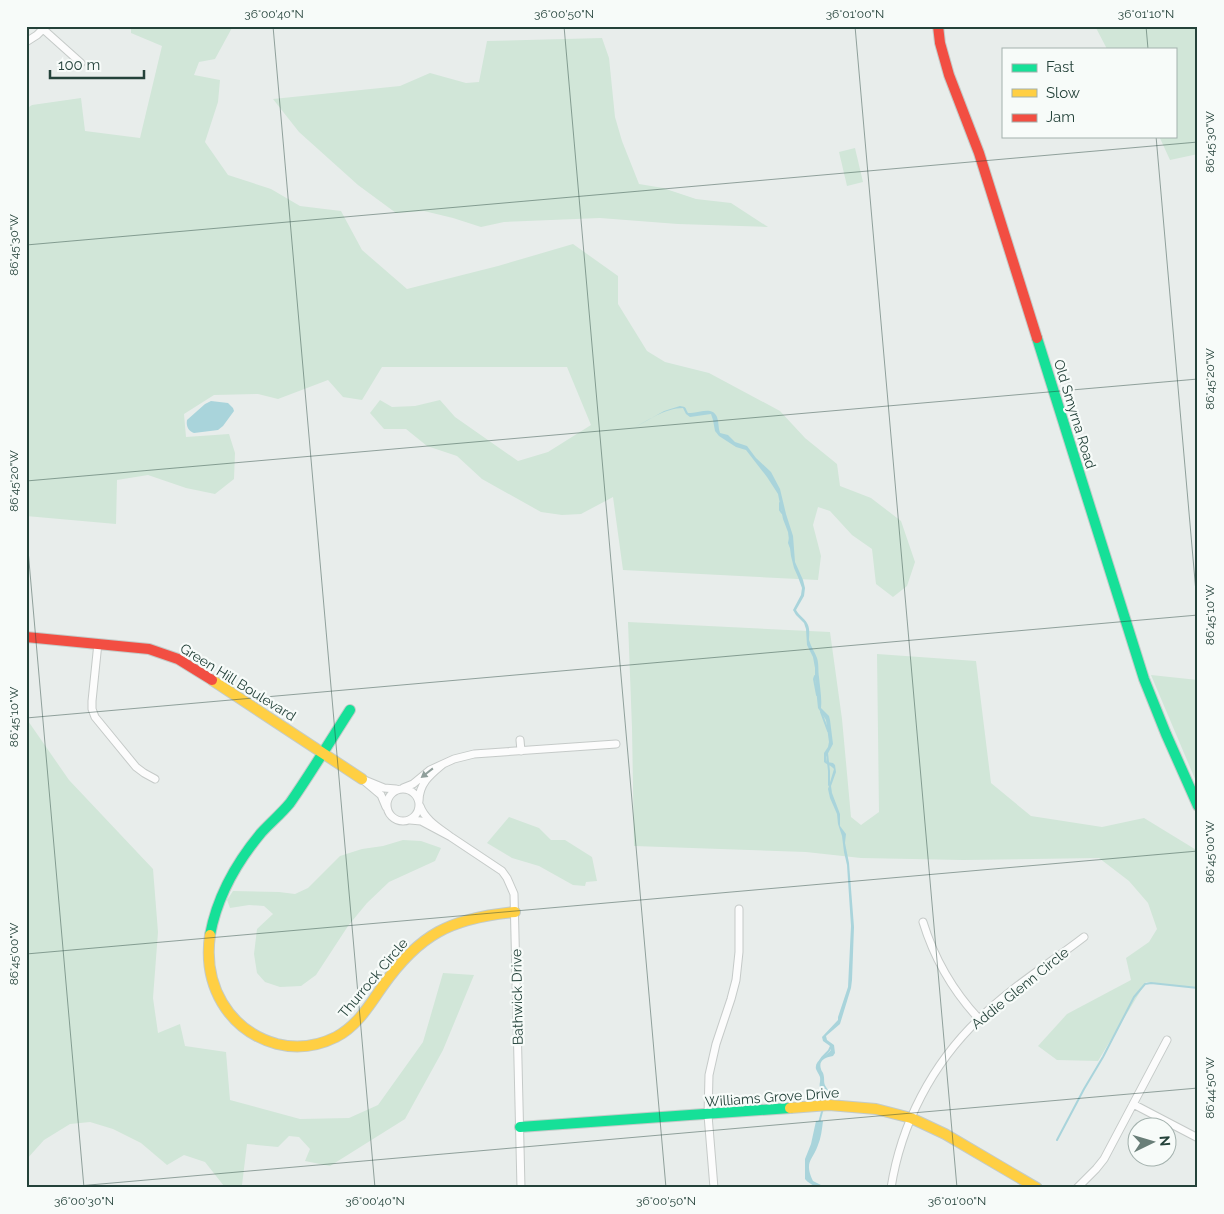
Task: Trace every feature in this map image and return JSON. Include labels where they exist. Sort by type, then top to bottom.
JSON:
[{"type":"street","name":"Old Smyrna Road","points":[[938,26],[941,53],[946,72],[979,153],[1144,679],[1162,726],[1198,806]]},
{"type":"street","points":[[26,42],[44,28],[81,63]]},
{"type":"street","name":"Green Hill Boulevard","points":[[26,637],[150,649],[178,659],[210,678],[362,779],[381,795],[387,810]]},
{"type":"street","points":[[98,644],[92,701],[94,713],[98,721],[136,767],[155,779]]},
{"type":"street","name":"Thurrock Circle","points":[[350,710],[289,803],[259,834],[248,850],[228,881],[216,907],[211,924],[209,962],[215,988],[230,1015],[241,1026],[260,1038],[286,1046],[312,1045],[331,1039],[344,1033],[360,1019],[399,964],[427,938],[443,928],[466,919],[487,914],[515,912]]},
{"type":"street","points":[[520,740],[521,751]]},
{"type":"street","points":[[443,764],[423,784],[419,793],[416,814],[407,821],[394,819],[387,810],[387,802],[394,791],[411,786],[430,770],[443,764],[465,756],[616,744]]},
{"type":"street","name":"Green Hill Boulevard","points":[[362,779],[391,790],[400,789]]},
{"type":"street","points":[[400,789],[412,792],[417,797],[419,803]]},
{"type":"street","name":"Bathwick Drive","points":[[419,803],[426,817],[505,874],[513,890],[521,1188]]},
{"type":"street","name":"Bathwick Drive","points":[[407,821],[420,821],[451,836]]},
{"type":"street","points":[[714,1188],[708,1115],[708,1084],[716,1044],[732,999],[736,980],[739,952],[739,909]]},
{"type":"street","points":[[923,922],[930,944],[945,974],[961,998],[979,1019]]},
{"type":"street","name":"Addie Glenn Circle","points":[[891,1188],[897,1157],[911,1118],[925,1089],[955,1045],[979,1019],[1008,994],[1084,937]]},
{"type":"street","points":[[1077,1188],[1104,1159],[1167,1040]]},
{"type":"street","points":[[1133,1104],[1198,1138]]},
{"type":"street","name":"Williams Grove Drive","points":[[520,1127],[829,1106],[876,1109],[911,1118],[945,1134],[1037,1188]]},
{"type":"green space","points":[[131,26],[233,26],[215,59],[199,62],[194,75],[220,80],[218,102],[205,142],[228,175],[271,189],[300,206],[341,211],[362,250],[407,289],[498,266],[573,244],[618,276],[618,304],[647,351],[665,362],[709,373],[780,411],[805,438],[837,464],[840,486],[871,498],[901,521],[915,562],[907,586],[893,597],[876,584],[872,549],[852,535],[830,511],[818,507],[813,525],[821,556],[818,580],[623,570],[613,497],[581,514],[562,515],[541,512],[482,479],[457,456],[427,446],[406,429],[384,429],[370,413],[380,400],[392,407],[415,406],[440,400],[455,417],[518,461],[548,452],[591,425],[567,367],[382,367],[362,400],[343,397],[328,380],[278,399],[258,394],[214,395],[184,414],[186,437],[229,434],[235,453],[234,479],[215,494],[186,488],[148,475],[117,480],[116,524],[26,516],[26,109],[32,105],[81,98],[85,131],[140,138],[162,46],[131,33]]},
{"type":"green space","points":[[1095,26],[1198,26],[1198,154],[1170,160],[1160,138],[1176,138],[1176,48],[1106,48]]},
{"type":"green space","points":[[602,38],[609,58],[615,117],[622,141],[639,184],[663,188],[696,199],[731,203],[768,227],[678,224],[600,218],[504,222],[481,227],[424,211],[396,213],[358,185],[299,132],[273,99],[400,86],[430,73],[466,83],[479,82],[487,41]]},
{"type":"green space","points":[[855,148],[863,182],[847,186],[839,152]]},
{"type":"green space","points":[[628,622],[830,632],[842,719],[851,817],[861,825],[879,812],[877,654],[976,661],[991,783],[1031,816],[1102,827],[1144,818],[1198,851],[1198,988],[1146,982],[1098,1061],[1057,1060],[1038,1046],[1067,1014],[1131,980],[1126,958],[1149,942],[1157,929],[1148,903],[1129,881],[1099,858],[963,860],[861,858],[806,852],[634,846]]},
{"type":"green space","points":[[1151,675],[1198,680],[1198,786]]},
{"type":"green space","points":[[26,718],[69,780],[153,869],[158,932],[153,998],[158,1033],[180,1024],[185,1046],[226,1052],[230,1100],[300,1119],[349,1118],[378,1105],[423,1042],[443,973],[474,975],[443,1050],[405,1119],[330,1166],[305,1161],[310,1149],[299,1137],[289,1136],[278,1147],[247,1144],[242,1185],[224,1186],[205,1162],[184,1155],[167,1165],[141,1143],[113,1129],[90,1122],[70,1124],[44,1140],[26,1160]]},
{"type":"green space","points":[[509,817],[539,828],[551,840],[565,840],[592,857],[597,881],[586,882],[585,886],[573,885],[539,866],[512,858],[487,843]]},
{"type":"green space","points":[[403,840],[421,841],[441,848],[435,861],[389,882],[367,903],[348,926],[316,975],[301,986],[280,987],[265,982],[257,973],[254,954],[257,929],[273,914],[264,906],[249,905],[230,908],[227,900],[233,891],[295,894],[308,888],[340,856]]},
{"type":"water","points":[[211,401],[228,403],[234,411],[218,430],[194,433],[190,431],[187,420]]},
{"type":"water","points":[[680,406],[685,407],[688,413],[709,411],[715,414],[718,419],[720,433],[728,435],[735,442],[747,446],[756,458],[771,472],[780,489],[793,536],[795,562],[805,588],[804,596],[796,610],[809,627],[809,640],[818,663],[821,708],[829,716],[830,720],[833,744],[826,757],[827,762],[835,765],[836,772],[831,786],[840,814],[840,826],[846,834],[845,843],[849,863],[854,927],[851,988],[840,1024],[826,1036],[827,1040],[834,1045],[835,1053],[833,1056],[823,1060],[820,1066],[825,1084],[830,1092],[823,1093],[821,1090],[820,1077],[816,1066],[831,1050],[822,1037],[838,1020],[848,987],[851,926],[847,865],[837,814],[828,789],[834,769],[824,762],[824,753],[829,742],[826,720],[818,708],[813,657],[807,645],[804,623],[793,610],[801,595],[802,588],[794,568],[788,532],[783,519],[778,494],[746,450],[736,447],[719,436],[715,431],[711,414],[690,417],[683,408],[670,410],[651,418],[664,411]]},
{"type":"water","points":[[816,1121],[823,1121],[819,1142],[809,1169],[813,1181],[827,1188],[815,1186],[805,1179],[805,1159],[811,1144]]},
{"type":"waterway","points":[[780,503],[782,513]]},
{"type":"waterway","points":[[790,538],[791,548]]},
{"type":"waterway","points":[[815,676],[817,695]]},
{"type":"waterway","points":[[821,712],[828,731]]},
{"type":"waterway","points":[[827,753],[829,785]]},
{"type":"waterway","points":[[1057,1140],[1134,997],[1145,984],[1198,988]]},
{"type":"waterway","points":[[820,1061],[831,1046]]},
{"type":"waterway","points":[[824,1101],[825,1091]]},
{"type":"waterway","points":[[819,1123],[823,1108]]},
{"type":"traffic: fast","points":[[1037,338],[1144,679],[1198,806]]},
{"type":"traffic: fast","points":[[210,935],[217,907],[243,856],[261,833],[290,803],[350,710]]},
{"type":"traffic: fast","points":[[520,1127],[790,1108]]},
{"type":"traffic: slow","points":[[212,680],[362,779]]},
{"type":"traffic: slow","points":[[210,935],[210,971],[222,1003],[232,1016],[244,1028],[259,1037],[285,1046],[300,1046],[329,1040],[350,1027],[362,1015],[409,954],[438,932],[472,919],[515,912]]},
{"type":"traffic: slow","points":[[790,1108],[829,1105],[876,1109],[911,1118],[945,1134],[1037,1188]]},
{"type":"traffic: jam","points":[[938,26],[940,43],[949,75],[979,153],[1037,338]]},
{"type":"traffic: jam","points":[[26,637],[149,649],[178,659],[212,680]]}]
